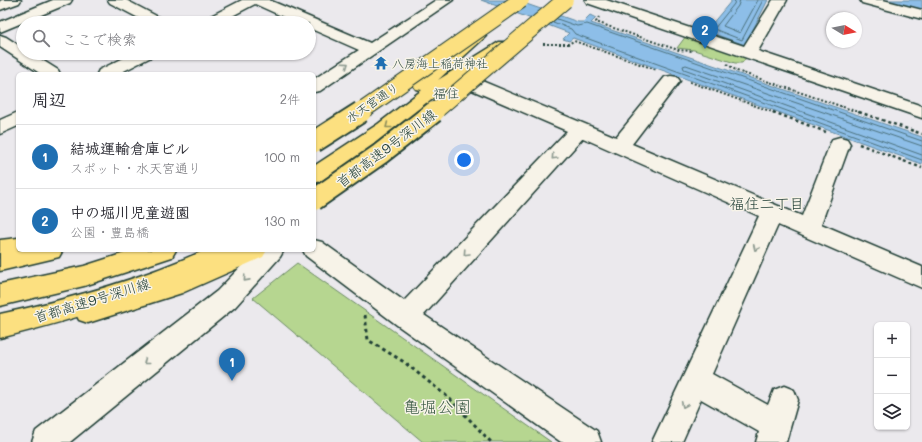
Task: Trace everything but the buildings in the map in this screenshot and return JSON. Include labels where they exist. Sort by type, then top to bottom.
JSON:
[{"type":"main road","points":[[316,207],[471,83],[505,45],[560,0]]},
{"type":"main road","name":"首都高速9号深川線","points":[[316,199],[368,163],[490,67],[565,0]]},
{"type":"main road","points":[[316,140],[360,113],[520,4]]},
{"type":"main road","name":"水天宮通り","points":[[316,140],[402,81],[478,36],[520,4]]},
{"type":"main road","points":[[316,175],[384,128],[424,91],[478,36]]},
{"type":"main road","points":[[316,159],[424,91],[505,45]]},
{"type":"main road","points":[[0,249],[16,247]]},
{"type":"main road","points":[[0,261],[42,252]]},
{"type":"main road","points":[[0,280],[56,269],[116,252]]},
{"type":"main road","points":[[0,295],[84,276],[158,252]]},
{"type":"main road","name":"首都高速9号深川線","points":[[0,326],[114,296],[181,272],[223,252]]},
{"type":"main road","points":[[0,332],[80,314],[143,297],[224,266],[251,252]]},
{"type":"street","points":[[0,6],[14,0]]},
{"type":"street","points":[[26,16],[65,0]]},
{"type":"street","points":[[115,0],[146,16]]},
{"type":"street","points":[[222,16],[253,0]]},
{"type":"street","points":[[257,0],[294,16]]},
{"type":"street","points":[[417,0],[440,4]]},
{"type":"street","points":[[749,52],[780,0]]},
{"type":"street","points":[[867,0],[922,15]]},
{"type":"street","points":[[316,86],[440,4]]},
{"type":"street","points":[[593,7],[698,36],[749,52],[922,112]]},
{"type":"street","points":[[0,27],[16,20]]},
{"type":"street","points":[[316,26],[370,49]]},
{"type":"street","points":[[0,40],[16,50]]},
{"type":"street","points":[[31,60],[49,72]]},
{"type":"street","points":[[109,72],[133,60]]},
{"type":"street","points":[[620,146],[674,78]]},
{"type":"street","points":[[471,83],[620,146],[922,278]]},
{"type":"street","points":[[406,317],[580,129]]},
{"type":"street","points":[[809,228],[841,140]]},
{"type":"street","points":[[668,442],[772,213]]},
{"type":"street","points":[[316,250],[406,317],[586,442]]},
{"type":"street","points":[[47,442],[226,300],[270,252]]},
{"type":"street","points":[[695,380],[777,422]]},
{"type":"path","points":[[593,7],[599,15],[596,22],[678,50],[696,52]]},
{"type":"path","points":[[543,44],[568,44],[574,41],[841,140],[922,168]]},
{"type":"path","points":[[725,62],[737,71],[922,134]]},
{"type":"path","points":[[364,312],[368,340],[404,362],[450,398],[491,442]]},
{"type":"green space","points":[[686,36],[743,55],[746,58],[742,63],[735,63],[694,50],[677,48]]},
{"type":"green space","name":"亀堀公園","points":[[297,263],[551,442],[423,442],[253,298]]},
{"type":"water","points":[[481,0],[515,0],[578,22],[583,22],[590,15],[596,18],[591,23],[922,137],[922,164],[573,38],[569,41],[563,39],[569,33]]},
{"type":"water","points":[[732,0],[768,0],[745,45],[706,31]]},
{"type":"water","points":[[884,0],[922,0],[922,11]]},
{"type":"place","name":"中の堀川児童遊園","points":[[705,49]]},
{"type":"place","name":"八房海上稲荷神社","points":[[381,63]]},
{"type":"place","name":"結城運輸倉庫ビル","points":[[232,381]]},
{"type":"district","name":"福住","points":[[446,92]]},
{"type":"district","name":"福住二丁目","points":[[767,203]]}]
